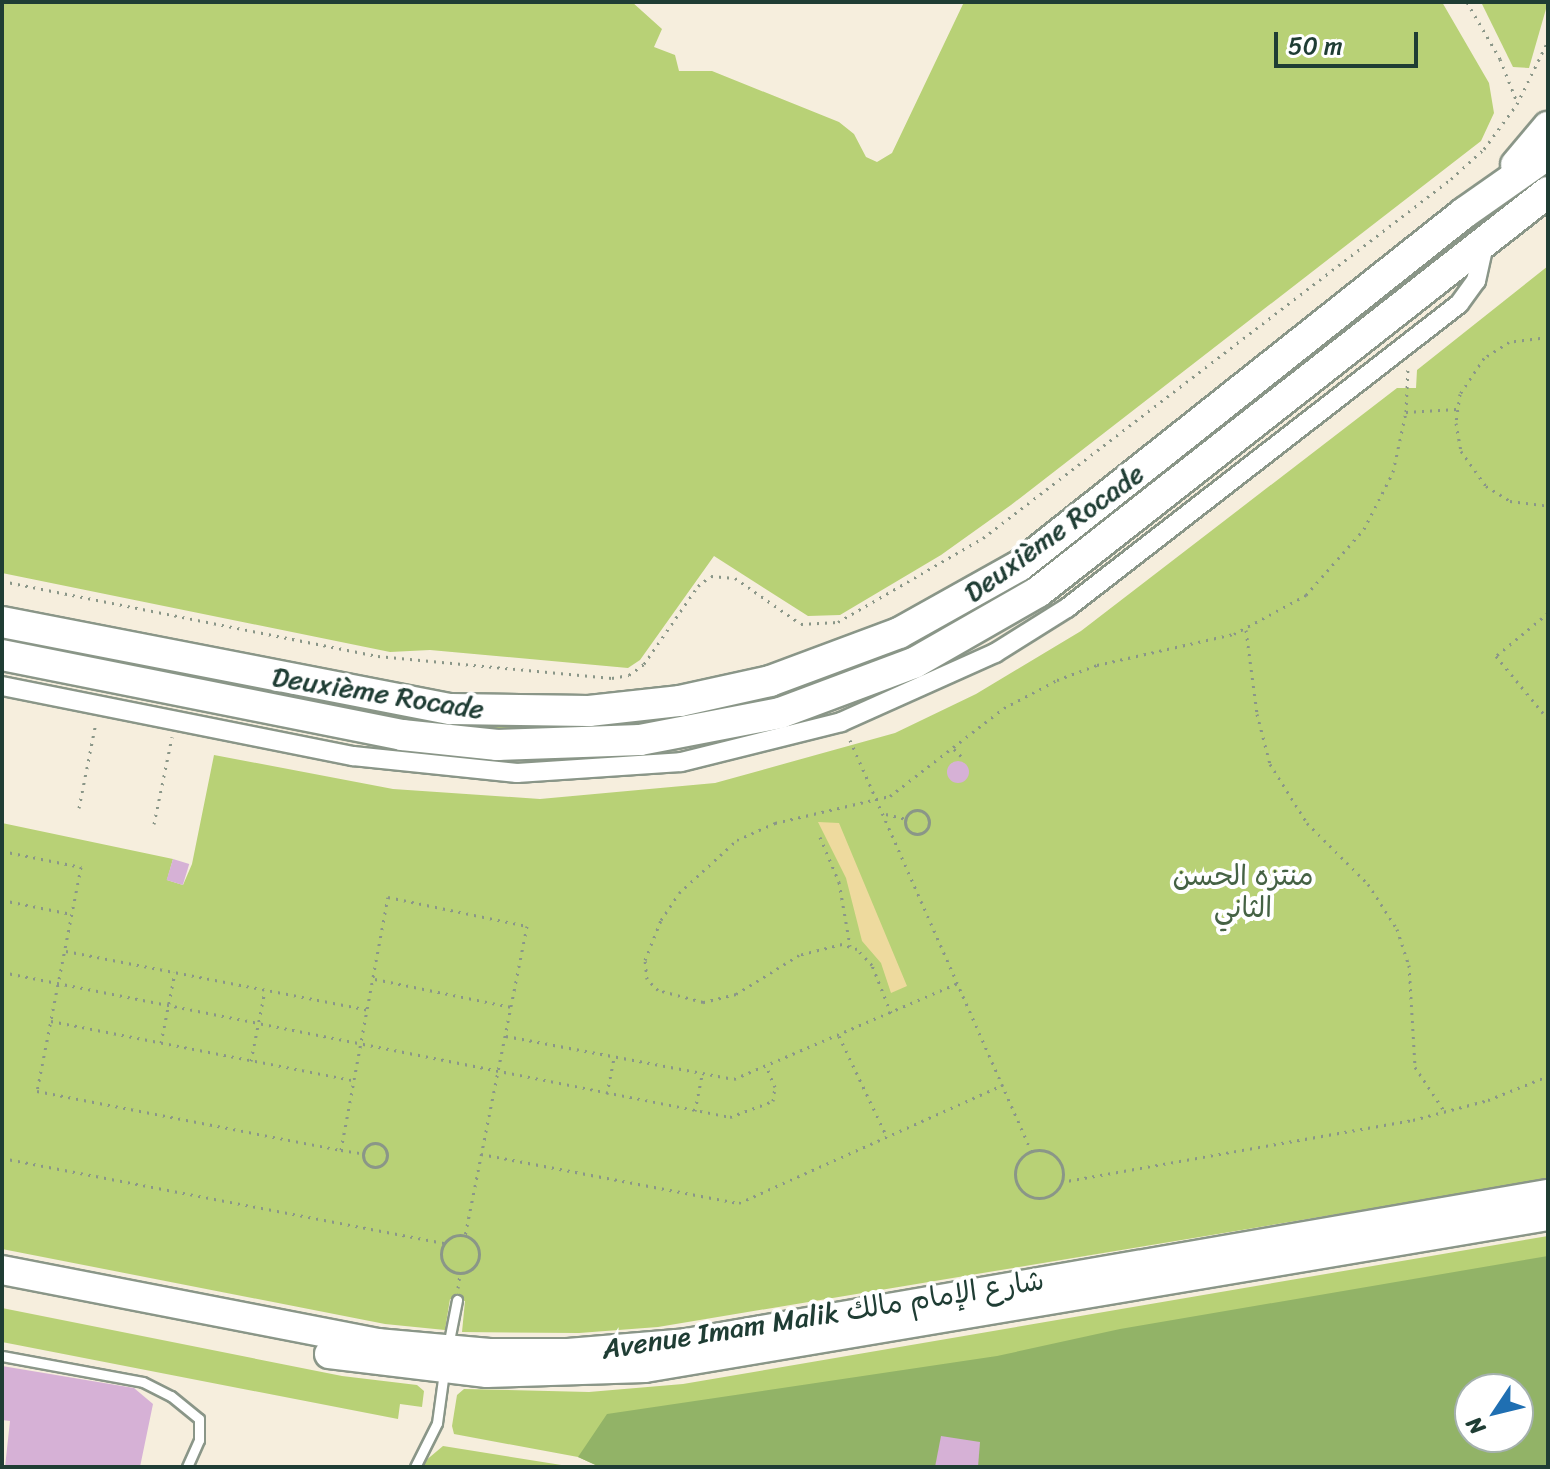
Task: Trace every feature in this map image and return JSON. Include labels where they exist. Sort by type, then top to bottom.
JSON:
[{"type":"highway","points":[[1505,183],[1548,127]]},
{"type":"highway","name":"Deuxième Rocade","points":[[2,622],[405,703],[466,710],[543,713],[635,707],[770,681],[899,633],[1019,566],[1505,183],[1548,154]]},
{"type":"highway","name":"Deuxième Rocade","points":[[2,655],[402,735],[481,744],[640,740],[780,713],[914,663],[1038,592],[1485,237],[1548,192]]},
{"type":"highway","points":[[1517,213],[1548,215]]},
{"type":"main road","name":"Avenue Imam Malik شارع الإمام مالك","points":[[2,1270],[446,1360],[686,1343],[1548,1194]]},
{"type":"main road","name":"Avenue Imam Malik شارع الإمام مالك","points":[[2,1290],[339,1356],[446,1360],[566,1374],[684,1363],[1548,1216]]},
{"type":"street","points":[[2,686],[353,756],[517,773],[681,762],[841,722],[970,666],[1067,608],[1407,346],[1468,293],[1482,267],[1485,237]]},
{"type":"lane","points":[[415,1467],[437,1423],[457,1300]]},
{"type":"lane","points":[[2,1356],[143,1382],[171,1396],[199,1419],[199,1440],[187,1467]]},
{"type":"path","points":[[1467,2],[1500,59],[1517,104]]},
{"type":"path","points":[[2,581],[378,656],[612,678],[629,675],[644,664],[698,586],[711,576],[735,578],[801,624],[829,626],[911,584],[1017,513],[1451,179],[1484,149],[1517,104],[1548,41]]},
{"type":"path","points":[[1548,337],[1509,342],[1484,358],[1466,381],[1457,409],[1457,437],[1476,476],[1510,501],[1548,506]]},
{"type":"path","points":[[891,1013],[872,965],[850,946],[824,945],[799,955],[736,994],[714,1001],[691,1001],[658,990],[645,972],[661,920],[720,852],[775,823],[878,801],[954,749],[1004,708],[1057,680],[1097,665],[1194,647],[1246,630],[1306,595],[1364,529],[1393,472],[1406,412],[1407,346]]},
{"type":"path","points":[[1406,412],[1457,409]]},
{"type":"path","points":[[1548,613],[1496,656],[1548,719]]},
{"type":"path","points":[[1246,630],[1252,687],[1270,764],[1307,823],[1368,884],[1397,929],[1409,965],[1415,1067],[1445,1112]]},
{"type":"path","points":[[79,808],[100,706]]},
{"type":"path","points":[[154,824],[175,721]]},
{"type":"path","points":[[841,722],[1031,1151]]},
{"type":"path","points":[[954,749],[963,758]]},
{"type":"path","points":[[884,814],[906,819],[920,810],[929,825],[915,834],[906,819]]},
{"type":"path","points":[[820,837],[839,882],[850,946]]},
{"type":"path","points":[[2,851],[81,867],[37,1091],[362,1153]]},
{"type":"path","points":[[341,1150],[364,1046],[388,897],[527,926],[465,1236],[479,1254],[466,1273],[453,1272],[443,1263],[444,1243]]},
{"type":"path","points":[[2,900],[72,914]]},
{"type":"path","points":[[64,950],[369,1010]]},
{"type":"path","points":[[2,972],[497,1073],[738,1117],[769,1105],[775,1092],[767,1068]]},
{"type":"path","points":[[161,1044],[175,972]]},
{"type":"path","points":[[373,978],[512,1007]]},
{"type":"path","points":[[505,1035],[734,1079],[767,1068],[958,983]]},
{"type":"path","points":[[251,1061],[265,990]]},
{"type":"path","points":[[51,1021],[356,1081]]},
{"type":"path","points":[[839,1036],[888,1138]]},
{"type":"path","points":[[607,1094],[615,1057]]},
{"type":"path","points":[[695,1111],[702,1075]]},
{"type":"path","points":[[1031,1151],[1016,1168],[1021,1190],[1043,1197],[1061,1182],[1225,1157],[1445,1112],[1548,1076]]},
{"type":"path","points":[[481,1154],[739,1203],[1003,1085]]},
{"type":"path","points":[[378,1142],[386,1149],[387,1159],[380,1166],[370,1166],[362,1153],[368,1144],[378,1142]]},
{"type":"path","points":[[1031,1151],[1056,1158],[1061,1182]]},
{"type":"path","points":[[2,1158],[444,1243],[465,1236]]},
{"type":"green space","points":[[2,2],[632,2],[662,29],[654,47],[675,55],[679,71],[712,71],[839,122],[854,134],[866,157],[877,162],[892,153],[964,2],[1442,2],[1489,83],[1494,113],[1481,141],[1011,505],[941,555],[840,615],[808,616],[714,556],[640,660],[628,668],[430,650],[390,652],[2,573]]},
{"type":"green space","points":[[1481,2],[1548,2],[1529,68],[1513,67]]},
{"type":"green space","points":[[1548,167],[1548,173],[1025,583],[925,642],[780,698],[627,728],[510,732],[432,727],[2,643],[2,637],[395,715],[472,724],[627,722],[779,693],[923,637],[1024,579]]},
{"type":"green space","name":"منتزه الحسن الثاني","points":[[1548,266],[1548,1179],[658,1327],[579,1333],[462,1332],[465,1301],[450,1299],[445,1330],[385,1324],[2,1249],[2,823],[173,859],[167,880],[183,885],[192,864],[214,755],[393,789],[540,799],[715,783],[895,733],[976,694],[1081,631],[1397,388],[1416,388],[1417,370]]},
{"type":"green space","points":[[1548,1236],[1548,1467],[600,1467],[578,1457],[454,1434],[452,1426],[457,1395],[464,1389],[589,1392],[683,1384]]},
{"type":"green space","points":[[1548,1256],[1548,1467],[600,1467],[578,1457],[607,1414],[997,1356],[1120,1329]]},
{"type":"green space","points":[[2,1308],[342,1376],[417,1385],[424,1391],[422,1407],[400,1404],[398,1419],[2,1342]]},
{"type":"green space","points":[[443,1446],[574,1467],[418,1467]]},
{"type":"sand","points":[[818,822],[839,823],[907,986],[891,993],[881,963],[862,941],[846,878]]},
{"type":"building","points":[[958,761],[966,764],[969,772],[966,780],[958,783],[950,780],[947,772],[950,764]]},
{"type":"building","points":[[173,859],[189,864],[183,885],[167,880]]},
{"type":"building","points":[[2,1366],[134,1388],[153,1404],[140,1467],[5,1467],[10,1421],[2,1420]]},
{"type":"building","points":[[941,1436],[980,1442],[978,1467],[935,1467]]}]
